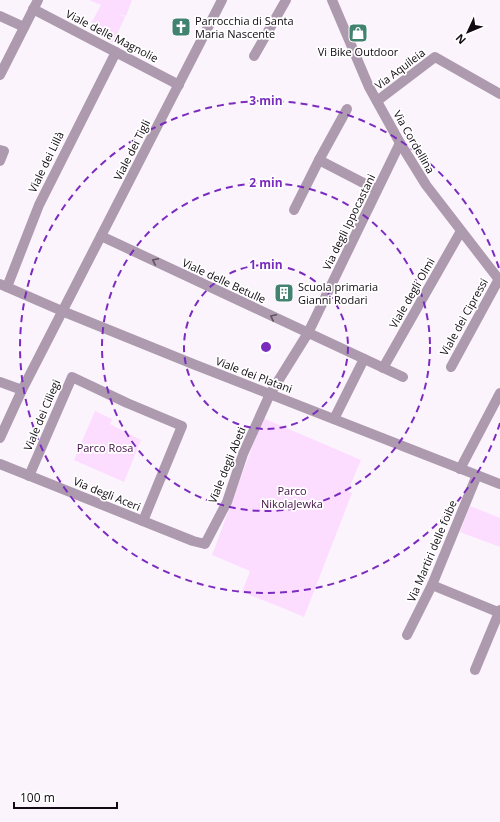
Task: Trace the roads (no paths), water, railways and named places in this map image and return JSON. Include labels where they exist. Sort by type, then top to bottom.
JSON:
[{"type":"street","name":"Viale dei Tigli","points":[[0,438],[22,390],[62,311],[222,0]]},
{"type":"street","points":[[254,56],[286,0]]},
{"type":"street","name":"Via Cordellina","points":[[332,0],[369,87],[400,142],[426,185],[499,280]]},
{"type":"street","name":"Viale delle Magnolie","points":[[36,4],[116,52],[179,85]]},
{"type":"street","points":[[0,75],[36,4]]},
{"type":"street","points":[[0,16],[24,27]]},
{"type":"street","name":"Viale dei Lillà","points":[[3,286],[39,205],[116,52]]},
{"type":"street","name":"Via Aquileia","points":[[377,101],[435,57],[500,94]]},
{"type":"street","points":[[294,210],[347,109]]},
{"type":"street","name":"Via degli Ippocastani","points":[[270,394],[308,333],[400,142]]},
{"type":"street","points":[[0,150],[4,151],[0,161]]},
{"type":"street","points":[[319,160],[377,190]]},
{"type":"street","name":"Viale degli Olmi","points":[[383,368],[461,231]]},
{"type":"street","name":"Viale delle Betulle","points":[[101,236],[403,377]]},
{"type":"street","name":"Viale dei Cipressi","points":[[451,367],[499,280]]},
{"type":"street","name":"Viale dei Platani","points":[[3,286],[334,420],[500,484]]},
{"type":"street","points":[[334,420],[364,359]]},
{"type":"street","name":"Viale dei Ciliegi","points":[[29,476],[72,377],[127,403],[182,426],[143,521]]},
{"type":"street","points":[[0,382],[22,390]]},
{"type":"street","points":[[460,469],[500,393]]},
{"type":"street","name":"Viale degli Abeti","points":[[205,544],[227,502],[244,454],[270,394]]},
{"type":"street","name":"Via degli Aceri","points":[[0,464],[193,541],[205,544]]},
{"type":"street","name":"Via Martiri delle foibe","points":[[407,635],[432,585],[477,475]]},
{"type":"street","points":[[432,585],[500,612],[475,670]]},
{"type":"place","name":"Parrocchia di Santa Maria Nascente","points":[[181,27]]},
{"type":"place","name":"Vi Bike Outdoor","points":[[358,33]]},
{"type":"place","name":"Scuola primaria Gianni Rodari","points":[[284,293]]},
{"type":"park label","name":"Parco Rosa","points":[[105,448]]},
{"type":"park label","name":"Parco NikolaJewka","points":[[292,497]]}]
